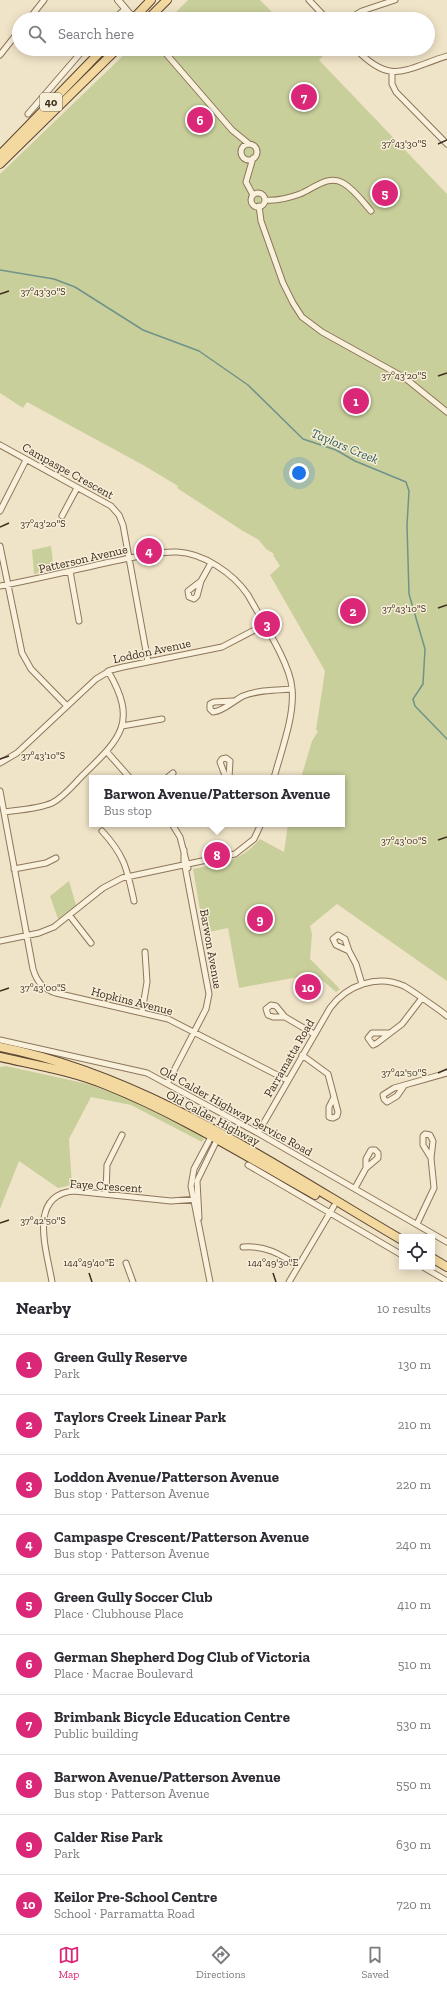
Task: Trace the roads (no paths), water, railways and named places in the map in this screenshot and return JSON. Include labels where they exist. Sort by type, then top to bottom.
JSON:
[{"type":"main road","points":[[155,12],[167,0]]},
{"type":"main road","points":[[139,12],[148,2]]},
{"type":"main road","name":"40","points":[[0,155],[96,56]]},
{"type":"main road","name":"40","points":[[0,164],[110,56]]},
{"type":"main road","name":"Old Calder Highway","points":[[0,1047],[52,1060],[102,1077],[171,1108],[215,1137],[399,1244]]},
{"type":"main road","name":"Old Calder Highway","points":[[0,1057],[75,1074],[126,1093],[215,1137]]},
{"type":"main road","points":[[0,1062],[75,1074]]},
{"type":"main road","name":"Old Calder Highway","points":[[333,1207],[399,1239]]},
{"type":"main road","points":[[435,1260],[447,1269]]},
{"type":"main road","points":[[435,1264],[447,1269]]},
{"type":"street","points":[[118,0],[127,12]]},
{"type":"street","points":[[309,0],[320,12]]},
{"type":"street","points":[[374,7],[380,0]]},
{"type":"street","points":[[360,12],[395,0]]},
{"type":"street","points":[[34,12],[42,1]]},
{"type":"street","points":[[122,12],[125,9]]},
{"type":"street","points":[[0,55],[12,40]]},
{"type":"street","points":[[28,114],[78,56]]},
{"type":"street","points":[[168,56],[238,138],[242,154],[249,169]]},
{"type":"street","points":[[363,56],[371,64],[392,72],[403,71],[447,56]]},
{"type":"street","points":[[392,72],[392,84],[396,92],[447,144]]},
{"type":"street","points":[[232,130],[249,144],[253,145],[256,150],[246,182],[253,195],[251,198],[252,202],[259,206]]},
{"type":"street","points":[[241,149],[244,145],[249,144]]},
{"type":"street","points":[[245,158],[253,158]]},
{"type":"street","points":[[266,200],[287,198],[309,190],[325,181],[336,180],[349,187],[371,211]]},
{"type":"street","points":[[253,195],[261,194],[266,200]]},
{"type":"street","points":[[259,206],[263,205],[266,200]]},
{"type":"street","points":[[259,206],[261,221],[283,283],[302,317],[322,332],[405,378],[447,412]]},
{"type":"street","name":"Campaspe Crescent","points":[[0,445],[111,506],[117,512],[123,525],[148,662]]},
{"type":"street","points":[[0,511],[26,460]]},
{"type":"street","points":[[62,516],[77,488]]},
{"type":"street","points":[[0,546],[18,639],[26,661],[41,681],[67,706]]},
{"type":"street","name":"Patterson Avenue","points":[[0,586],[129,558],[177,552],[196,556],[211,563],[241,585],[287,668],[292,689],[291,711],[275,775]]},
{"type":"street","points":[[201,581],[211,563]]},
{"type":"street","points":[[70,572],[79,621]]},
{"type":"street","name":"Loddon Avenue","points":[[0,763],[17,754],[96,679],[108,671],[222,647],[264,625]]},
{"type":"street","points":[[4,812],[52,803],[107,752],[115,742],[122,726],[124,709],[122,697],[108,671]]},
{"type":"street","points":[[233,701],[260,692],[292,689]]},
{"type":"street","points":[[122,726],[162,719]]},
{"type":"street","points":[[107,752],[127,775]]},
{"type":"street","name":"Hopkins Avenue","points":[[0,791],[35,975],[45,989],[56,993],[168,1019],[287,1080]]},
{"type":"street","name":"Barwon Avenue","points":[[167,1084],[208,1005],[209,991],[184,850],[180,837],[174,827]]},
{"type":"street","points":[[0,941],[27,936],[54,927],[70,916],[110,883],[129,876],[224,858],[239,852],[254,839],[260,827]]},
{"type":"street","points":[[102,831],[122,857],[129,876],[134,901]]},
{"type":"street","points":[[14,869],[46,863],[56,858]]},
{"type":"street","points":[[70,916],[91,943]]},
{"type":"street","points":[[350,951],[362,984]]},
{"type":"street","points":[[142,1012],[147,982],[145,952]]},
{"type":"street","name":"Parramatta Road","points":[[258,1133],[314,1034],[337,998],[348,990],[362,984],[381,981],[393,983],[407,988],[447,1016]]},
{"type":"street","points":[[389,1033],[408,1019],[422,998]]},
{"type":"street","points":[[285,1017],[314,1034]]},
{"type":"street","name":"Old Calder Highway Service Road","points":[[0,1040],[142,1072],[258,1133],[447,1242]]},
{"type":"street","points":[[302,1055],[328,1074],[334,1090],[334,1096]]},
{"type":"street","points":[[404,1086],[422,1079],[447,1073]]},
{"type":"street","points":[[106,1194],[107,1165],[122,1135]]},
{"type":"street","points":[[199,1223],[198,1178],[215,1137]]},
{"type":"street","points":[[210,1282],[199,1223],[192,1200],[192,1176],[215,1137]]},
{"type":"street","points":[[417,1224],[434,1188],[431,1158]]},
{"type":"street","points":[[248,1165],[333,1207],[399,1253]]},
{"type":"street","points":[[354,1188],[366,1168]]},
{"type":"street","name":"Faye Crescent","points":[[52,1282],[43,1224],[47,1206],[54,1198],[67,1191],[172,1202],[198,1199]]},
{"type":"street","points":[[289,1282],[333,1207]]},
{"type":"street","points":[[243,1246],[253,1246],[270,1250],[298,1266]]},
{"type":"street","points":[[126,1263],[133,1282]]},
{"type":"street","points":[[428,1270],[447,1281]]},
{"type":"waterway","name":"Taylors Creek","points":[[0,270],[54,279],[75,287],[143,330],[199,351],[248,385],[303,439],[336,450],[355,461],[406,482],[409,491],[407,525],[409,594],[425,649],[423,684],[413,699],[415,706],[447,739]]},
{"type":"place","name":"Brimbank Bicycle Education Centre","points":[[304,97]]},
{"type":"place","name":"German Shepherd Dog Club of Victoria","points":[[200,120]]},
{"type":"place","name":"Green Gully Soccer Club","points":[[385,193]]},
{"type":"place","name":"Green Gully Reserve","points":[[356,401]]},
{"type":"place","name":"Campaspe Crescent/Patterson Avenue","points":[[149,551]]},
{"type":"place","name":"Taylors Creek Linear Park","points":[[353,611]]},
{"type":"place","name":"Loddon Avenue/Patterson Avenue","points":[[267,624]]},
{"type":"place","name":"Barwon Avenue/Patterson Avenue","points":[[217,855]]},
{"type":"place","name":"Calder Rise Park","points":[[260,919]]},
{"type":"place","name":"Keilor Pre-School Centre","points":[[308,987]]}]
